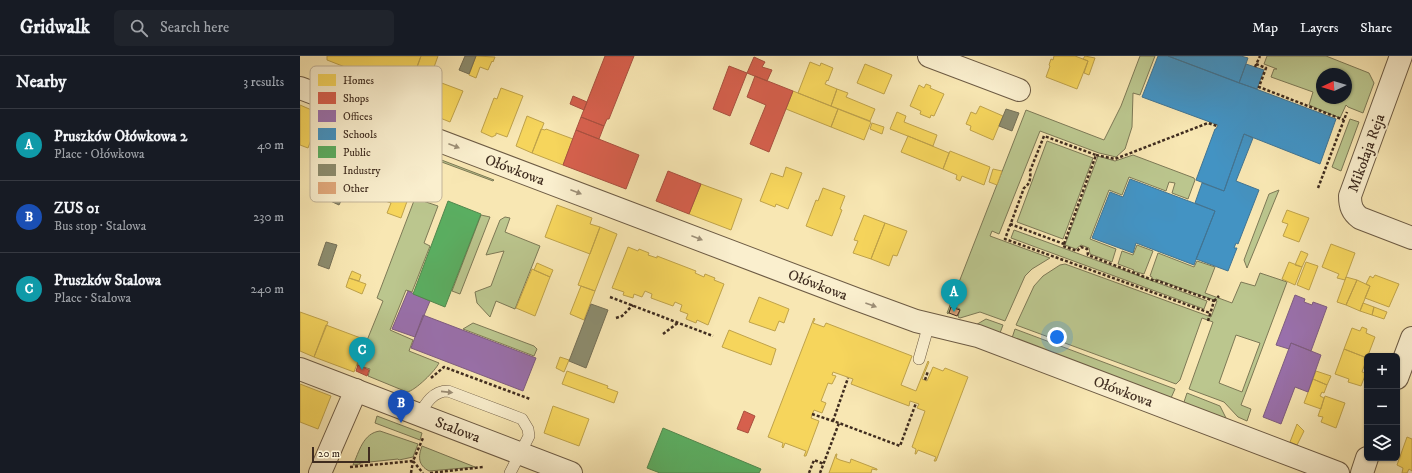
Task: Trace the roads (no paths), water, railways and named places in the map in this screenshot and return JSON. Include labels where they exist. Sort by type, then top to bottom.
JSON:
[{"type":"street","points":[[929,56],[1019,90]]},
{"type":"street","name":"Mikołaja Reja","points":[[1399,60],[1350,196],[1350,202],[1353,212],[1360,218],[1412,238]]},
{"type":"street","name":"Ołówkowa","points":[[300,88],[310,92]]},
{"type":"street","name":"Ołówkowa","points":[[442,142],[856,299],[916,321],[978,336],[1338,473]]},
{"type":"street","points":[[1400,370],[1412,338]]},
{"type":"street","name":"Stalowa","points":[[300,369],[572,473]]},
{"type":"street","points":[[320,473],[356,390]]},
{"type":"street","points":[[1362,473],[1366,461]]},
{"type":"lane","points":[[919,358],[929,324]]},
{"type":"lane","points":[[419,415],[425,404],[436,393],[448,391],[511,414],[522,420],[528,429],[529,436],[510,473]]},
{"type":"place","name":"Pruszków Ołówkowa 2","points":[[954,312]]},
{"type":"place","name":"Pruszków Stalowa","points":[[362,370]]},
{"type":"place","name":"ZUS 01","points":[[401,423]]}]
